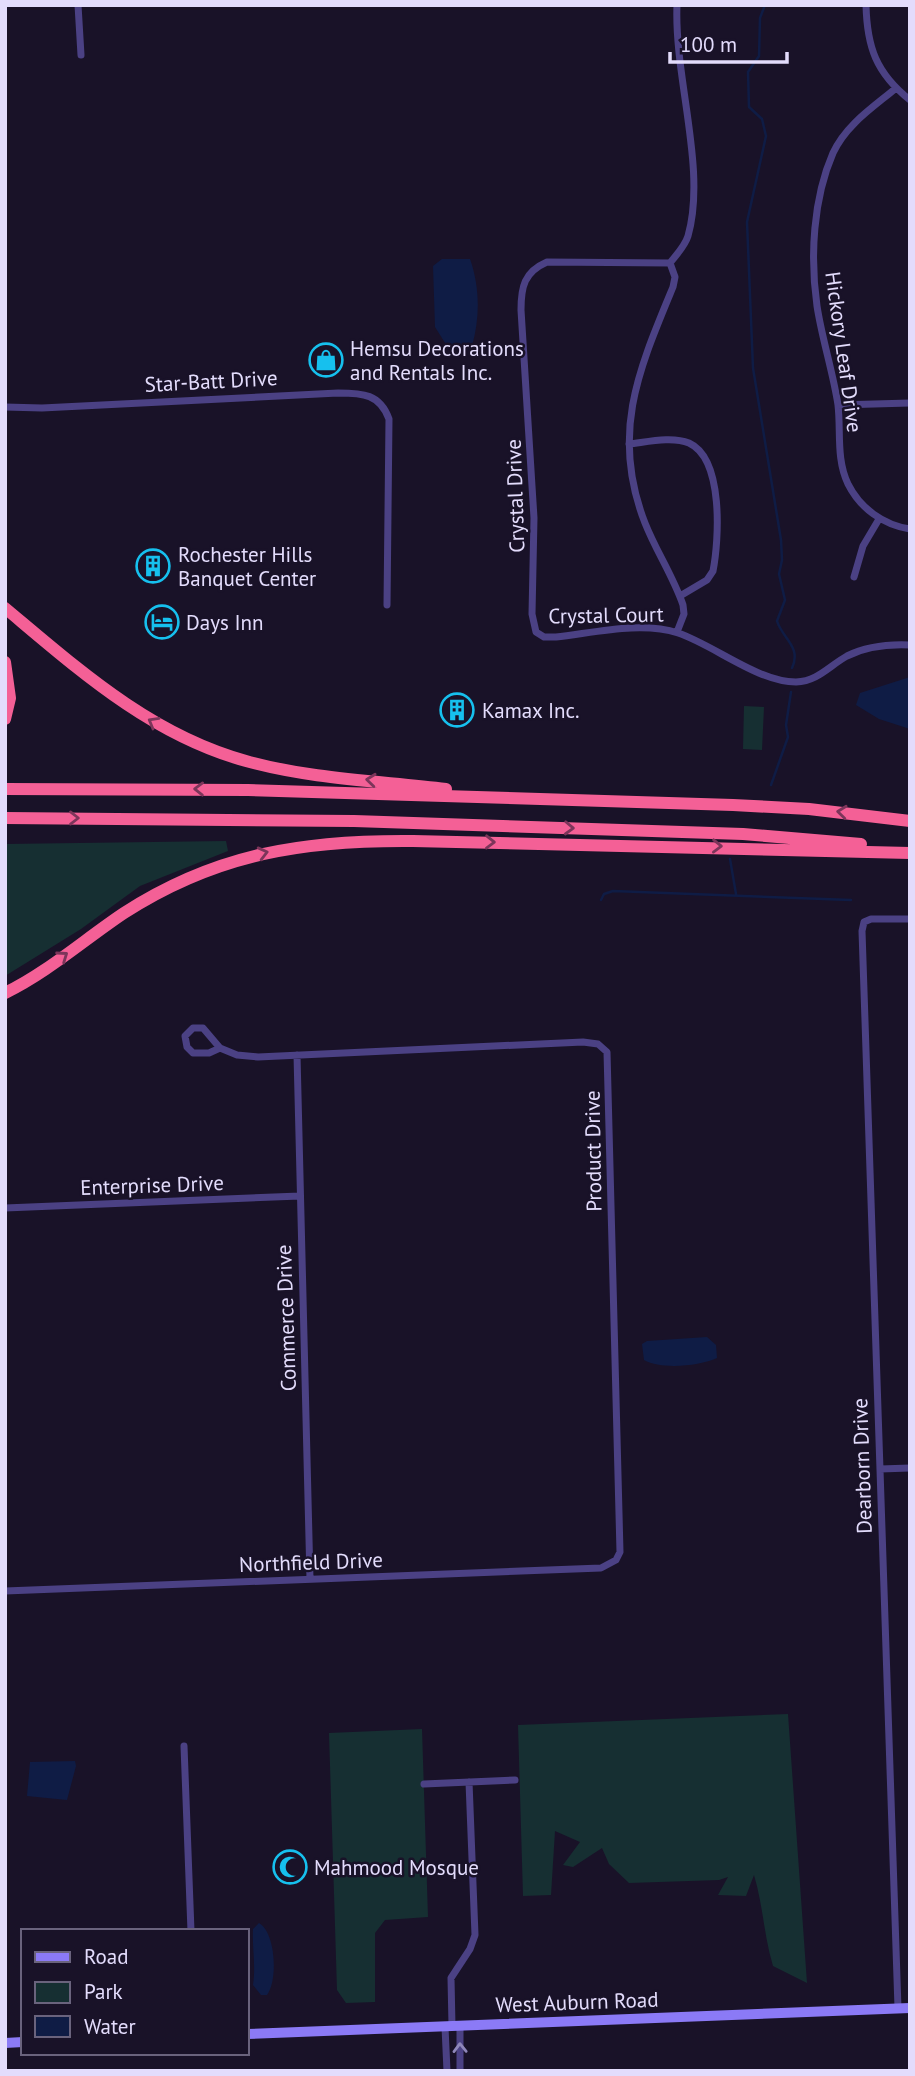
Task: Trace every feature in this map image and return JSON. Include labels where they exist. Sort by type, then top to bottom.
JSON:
[{"type":"highway","points":[[5,608],[133,710],[173,733],[212,750],[262,765],[302,773],[536,799]]},
{"type":"highway","points":[[5,662],[10,698],[5,719]]},
{"type":"highway","points":[[5,789],[248,790],[536,799],[787,808],[910,821]]},
{"type":"highway","points":[[5,817],[354,821],[743,834],[828,840],[910,852]]},
{"type":"highway","points":[[5,993],[120,916],[172,886],[226,863],[304,845],[402,841],[910,852]]},
{"type":"main road","name":"West Auburn Road","points":[[248,2034],[910,2008]]},
{"type":"street","points":[[78,5],[81,55]]},
{"type":"street","points":[[677,5],[680,78],[692,161],[693,198],[688,238],[670,263],[675,277],[673,287],[641,364],[629,415],[633,486],[645,523],[680,596],[684,614],[677,632],[770,676],[795,682],[814,678],[850,655],[867,648],[910,646]]},
{"type":"street","points":[[866,5],[869,47],[880,71],[895,89],[910,100]]},
{"type":"street","name":"Hickory Leaf Drive","points":[[895,89],[855,121],[834,152],[821,191],[814,240],[817,305],[838,405],[840,454],[847,483],[856,498],[879,519],[910,529]]},
{"type":"street","name":"Crystal Drive","points":[[536,632],[532,624],[535,529],[521,293],[525,280],[539,266],[558,262],[670,263]]},
{"type":"street","name":"Star-Batt Drive","points":[[5,407],[42,408],[338,393],[358,393],[377,400],[385,407],[389,419],[387,604]]},
{"type":"street","points":[[838,405],[910,403]]},
{"type":"street","points":[[629,444],[686,442],[697,449],[707,463],[717,501],[713,571],[700,585],[680,596]]},
{"type":"street","points":[[854,577],[863,546],[879,519]]},
{"type":"street","name":"Crystal Court","points":[[536,632],[544,637],[556,637],[635,630],[677,632]]},
{"type":"street","name":"Dearborn Drive","points":[[898,2008],[862,944],[864,922],[870,919],[910,919]]},
{"type":"street","points":[[220,1048],[209,1053],[193,1053],[187,1047],[185,1037],[193,1028],[203,1028],[220,1048],[237,1055],[297,1055]]},
{"type":"street","name":"Product Drive","points":[[297,1055],[583,1042],[598,1044],[607,1052],[621,1533],[616,1560]]},
{"type":"street","name":"Commerce Drive","points":[[297,1055],[310,1579]]},
{"type":"street","name":"Enterprise Drive","points":[[5,1208],[300,1196]]},
{"type":"street","points":[[880,1469],[910,1468]]},
{"type":"street","name":"Northfield Drive","points":[[5,1591],[601,1568],[616,1560]]},
{"type":"street","points":[[184,1746],[191,1929]]},
{"type":"street","points":[[424,1784],[514,1780]]},
{"type":"street","points":[[447,2071],[452,2026],[451,1978],[470,1949],[475,1935],[469,1782]]},
{"type":"street","points":[[452,2026],[460,2071]]},
{"type":"green space","points":[[744,706],[764,707],[762,750],[743,749]]},
{"type":"green space","points":[[226,841],[228,851],[140,886],[81,929],[5,976],[5,844]]},
{"type":"green space","points":[[788,1714],[807,1983],[773,1966],[754,1875],[746,1896],[718,1895],[728,1877],[719,1880],[629,1883],[609,1864],[602,1848],[573,1867],[563,1865],[580,1842],[555,1831],[551,1895],[523,1896],[518,1725]]},
{"type":"green space","points":[[422,1729],[428,1917],[385,1920],[375,1933],[375,2002],[346,2003],[337,1990],[329,1733]]},
{"type":"water","points":[[442,259],[470,259],[478,302],[472,346],[447,346],[435,327],[433,266]]},
{"type":"water","points":[[910,677],[910,729],[879,719],[856,705],[860,693]]},
{"type":"water","points":[[707,1337],[716,1345],[717,1358],[680,1366],[660,1365],[644,1360],[642,1344],[647,1341]]},
{"type":"water","points":[[75,1761],[67,1800],[27,1796],[30,1762]]},
{"type":"water","points":[[259,1923],[269,1936],[274,1957],[273,1979],[267,1995],[261,1995],[253,1985],[253,1929]]},
{"type":"waterway","points":[[765,5],[760,18],[759,56],[748,72],[749,107],[762,119],[766,136],[747,222],[753,368],[781,540],[782,560],[779,574],[785,600],[777,621],[795,654],[792,668]]},
{"type":"waterway","points":[[771,785],[788,737],[786,725],[791,692]]},
{"type":"waterway","points":[[730,859],[736,894]]},
{"type":"waterway","points":[[601,900],[604,894],[613,891],[851,900]]},
{"type":"place","name":"Hemsu Decorations and Rentals Inc.","points":[[326,360]]},
{"type":"place","name":"Rochester Hills Banquet Center","points":[[153,566]]},
{"type":"place","name":"Days Inn","points":[[162,622]]},
{"type":"place","name":"Kamax Inc.","points":[[457,710]]},
{"type":"place","name":"Mahmood Mosque","points":[[290,1867]]}]
